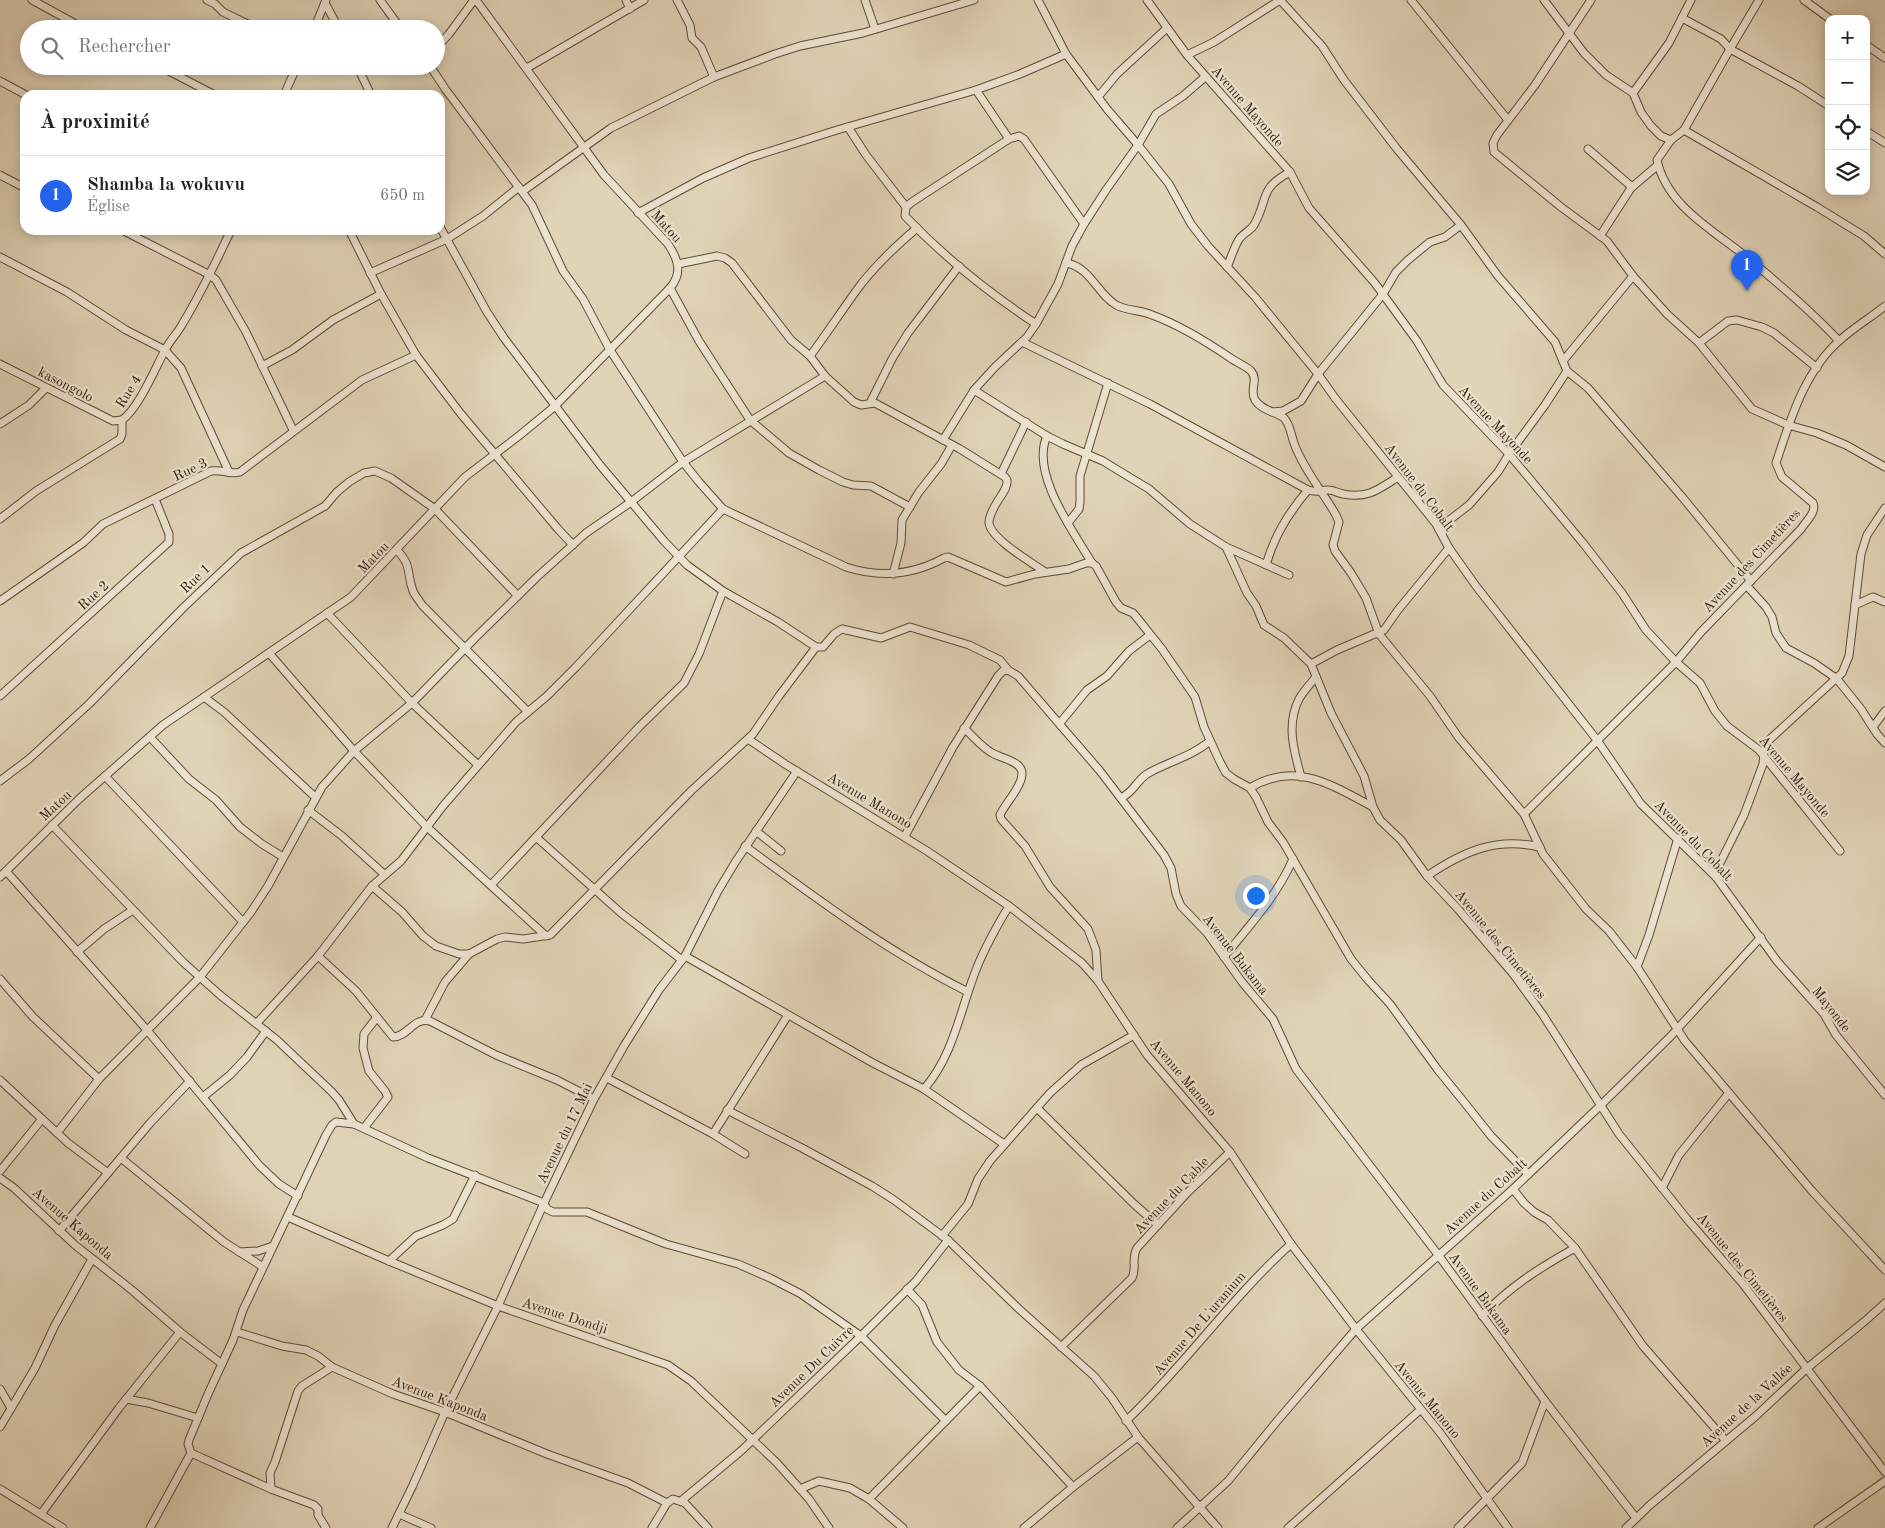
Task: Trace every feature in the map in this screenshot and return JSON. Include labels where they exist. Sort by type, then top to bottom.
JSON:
[{"type":"street","points":[[32,0],[69,20]]},
{"type":"street","points":[[207,0],[223,12],[239,20]]},
{"type":"street","points":[[380,0],[394,20]]},
{"type":"street","points":[[445,38],[475,0]]},
{"type":"street","name":"Matou","points":[[0,877],[105,776],[176,715],[355,593],[465,477],[554,407],[670,288],[678,275],[678,264],[668,244],[612,185],[528,68],[475,0]]},
{"type":"street","points":[[626,0],[630,9]]},
{"type":"street","points":[[528,68],[644,0]]},
{"type":"street","points":[[676,0],[690,25],[692,38],[701,47],[714,78]]},
{"type":"street","points":[[865,0],[875,29]]},
{"type":"street","points":[[370,273],[447,239],[611,128],[714,78],[774,54],[875,29],[974,0]]},
{"type":"street","name":"Avenue du Cobalt","points":[[1038,0],[1066,54],[1098,97],[1169,184],[1191,224],[1255,297],[1398,476],[1442,534],[1449,548],[1499,618],[1597,740],[1641,804],[1716,877],[1761,937],[1678,1028],[1602,1105],[1513,1189],[1356,1330],[1228,1481],[1177,1528]]},
{"type":"street","name":"Avenue Mayonde","points":[[1147,0],[1205,77],[1290,172],[1309,208],[1383,294],[1418,341],[1443,385],[1509,454],[1622,593],[1646,630],[1676,662],[1700,683],[1715,711],[1727,726],[1749,741],[1764,756],[1840,851]]},
{"type":"street","points":[[1187,55],[1214,42],[1280,0],[1328,53],[1362,105],[1461,225],[1482,252],[1492,269],[1555,342],[1567,371],[1588,388],[1666,477],[1766,607],[1772,617],[1776,633],[1786,648],[1814,663],[1837,679],[1885,743]]},
{"type":"street","points":[[1411,0],[1508,120]]},
{"type":"street","points":[[1544,0],[1584,53],[1606,75],[1633,93],[1641,112],[1651,126],[1661,136],[1671,140]]},
{"type":"street","points":[[1590,0],[1539,78],[1493,143],[1494,152],[1613,247],[1633,276],[1667,314],[1699,343],[1748,406],[1788,425],[1832,439],[1885,467]]},
{"type":"street","points":[[1633,93],[1669,43],[1692,0]]},
{"type":"street","points":[[1759,0],[1684,130],[1671,140],[1657,158],[1658,165],[1672,194],[1684,208],[1796,298],[1814,314],[1838,341]]},
{"type":"street","points":[[1804,0],[1825,15]]},
{"type":"street","points":[[318,20],[325,2]]},
{"type":"street","points":[[325,2],[334,20]]},
{"type":"street","points":[[1682,18],[1721,40],[1730,49],[1798,86],[1827,105]]},
{"type":"street","points":[[1098,97],[1116,74],[1167,28]]},
{"type":"street","points":[[1870,48],[1885,58]]},
{"type":"street","points":[[638,212],[703,178],[749,158],[976,90],[1066,54]]},
{"type":"street","points":[[176,75],[205,90]]},
{"type":"street","points":[[286,90],[293,75]]},
{"type":"street","points":[[361,75],[369,90]]},
{"type":"street","points":[[436,75],[537,213],[563,271],[583,298],[610,350],[683,462],[723,509],[859,572],[893,574],[910,572],[948,557],[1006,582],[1045,572],[1069,569],[1086,562],[1092,563]]},
{"type":"street","points":[[943,440],[974,390],[1022,342],[1036,324],[1058,284],[1072,246],[1084,224],[1138,145],[1156,114],[1183,96],[1205,77]]},
{"type":"street","points":[[0,81],[20,92]]},
{"type":"street","points":[[976,90],[1009,139]]},
{"type":"street","points":[[848,127],[866,155],[906,207],[905,216],[989,291],[1036,324]]},
{"type":"street","points":[[1684,130],[1817,207],[1864,236],[1885,254]]},
{"type":"street","points":[[1870,134],[1885,143]]},
{"type":"street","points":[[906,207],[932,188],[1009,139],[1019,136],[1024,139],[1084,224]]},
{"type":"street","points":[[1588,149],[1632,186]]},
{"type":"street","points":[[1600,236],[1632,186],[1658,165]]},
{"type":"street","points":[[1227,267],[1240,239],[1254,225],[1268,188],[1290,172]]},
{"type":"street","points":[[0,175],[20,185]]},
{"type":"street","points":[[1271,412],[1283,411],[1296,405],[1318,374],[1383,294],[1396,272],[1418,250],[1430,242],[1445,237],[1461,225]]},
{"type":"street","points":[[810,356],[833,327],[862,284],[894,248],[917,228]]},
{"type":"street","points":[[132,235],[210,275],[216,280],[246,332],[293,430]]},
{"type":"street","name":"Rue 4","points":[[0,518],[36,492],[116,442],[122,434],[122,420],[130,413],[165,350],[182,325],[210,275],[229,235]]},
{"type":"street","points":[[351,235],[381,294],[416,355],[461,414],[558,529],[573,544]]},
{"type":"street","points":[[318,956],[356,991],[395,1038],[416,1023],[425,1020],[445,982],[469,954],[504,937],[523,939],[550,934],[702,781],[748,739],[761,724],[779,696],[816,647],[778,622],[722,591],[678,556],[631,502],[554,407],[494,324],[445,235]]},
{"type":"street","points":[[678,264],[717,256],[725,258],[736,268],[791,340],[810,356],[825,376],[854,402],[861,405],[874,403],[1001,474],[1007,480],[1007,485],[996,503],[989,520],[990,528],[1000,538],[1045,572]]},
{"type":"street","points":[[0,257],[67,292],[126,330],[165,350],[181,368],[229,472]]},
{"type":"street","points":[[1066,263],[1071,264],[1088,276],[1111,302],[1118,306],[1150,314],[1172,324],[1250,370],[1254,376],[1255,382],[1252,391],[1255,400],[1261,407],[1283,418],[1289,426],[1294,444],[1302,460],[1339,522],[1333,545],[1335,551],[1351,572],[1366,598],[1379,634],[1430,696],[1459,738],[1524,814],[1543,854],[1586,909],[1609,932],[1637,967],[1686,1041],[1812,1191],[1885,1270]]},
{"type":"street","points":[[870,403],[892,359],[908,333],[959,266]]},
{"type":"street","points":[[1563,360],[1633,276]]},
{"type":"street","points":[[670,288],[699,341],[750,420],[789,454],[843,482],[870,486],[910,508]]},
{"type":"street","points":[[262,366],[292,350],[333,320],[381,294]]},
{"type":"street","name":"Avenue des Cimetières","points":[[1524,814],[1676,662],[1701,632],[1801,529],[1815,508],[1813,503],[1782,477],[1776,468],[1788,425],[1803,390],[1823,358],[1838,341],[1885,306]]},
{"type":"street","points":[[1699,343],[1728,321],[1737,320],[1762,327],[1774,333],[1817,368]]},
{"type":"street","points":[[1022,342],[1203,432],[1308,490],[1363,494],[1378,490],[1398,476]]},
{"type":"street","name":"Rue 3","points":[[0,601],[84,543],[103,524],[211,471],[218,469],[236,473],[244,469],[293,430],[362,380],[416,355]]},
{"type":"street","name":"kasongolo","points":[[0,364],[113,421],[122,420]]},
{"type":"street","points":[[1442,534],[1448,522],[1470,505],[1498,472],[1567,371]]},
{"type":"street","points":[[57,1133],[99,1079],[200,977],[243,922],[259,901],[315,797],[334,772],[354,752],[412,703],[518,596],[573,544],[598,524],[631,502],[683,462],[825,376]]},
{"type":"street","points":[[1068,523],[1079,509],[1080,476],[1108,384]]},
{"type":"street","points":[[0,424],[29,405],[46,388]]},
{"type":"street","points":[[974,390],[1047,436],[1104,461],[1149,489],[1177,514],[1226,547],[1289,575]]},
{"type":"street","points":[[1001,474],[1026,422]]},
{"type":"street","points":[[1047,436],[1043,450],[1044,471],[1068,523],[1121,608],[1133,613],[1162,649],[1195,697],[1210,741],[1226,772],[1250,788],[1268,822],[1283,842],[1351,959],[1390,1004],[1464,1102],[1492,1136],[1528,1174]]},
{"type":"street","points":[[893,574],[901,543],[902,520],[952,445]]},
{"type":"street","name":"Rue 1","points":[[0,781],[29,759],[89,704],[240,553],[325,506],[336,492],[349,482],[364,473],[375,471],[391,478],[435,509]]},
{"type":"street","points":[[1266,565],[1269,552],[1281,527],[1308,490]]},
{"type":"street","name":"Rue 2","points":[[0,696],[169,542],[169,534],[155,499]]},
{"type":"street","points":[[1716,877],[1719,865],[1744,815],[1768,741],[1842,673],[1849,656],[1864,545],[1867,535],[1885,508]]},
{"type":"street","points":[[435,509],[518,596]]},
{"type":"street","points":[[257,1023],[318,956],[372,886],[401,861],[478,765],[516,722],[576,668],[723,509]]},
{"type":"street","name":"Avenue des Cimetières","points":[[1226,547],[1264,625],[1284,638],[1311,664],[1340,732],[1364,776],[1380,820],[1401,840],[1427,876],[1458,909],[1514,975],[1543,1014],[1619,1134],[1743,1284],[1885,1472]]},
{"type":"street","points":[[1311,664],[1337,650],[1379,634],[1388,626],[1403,603],[1449,548]]},
{"type":"street","points":[[397,550],[409,567],[414,594],[422,605],[466,647],[528,712]]},
{"type":"street","points":[[491,885],[648,718],[684,683],[699,654],[722,591]]},
{"type":"street","points":[[1855,605],[1872,597],[1885,602]]},
{"type":"street","points":[[327,613],[412,703],[478,765]]},
{"type":"street","name":"Avenue Bukama","points":[[816,647],[823,647],[834,634],[842,629],[850,629],[872,637],[881,638],[910,627],[969,645],[1000,660],[1008,670],[1018,676],[1060,723],[1164,855],[1171,868],[1176,894],[1181,906],[1207,933],[1273,1019],[1296,1069],[1438,1256],[1545,1402],[1636,1518]]},
{"type":"street","points":[[1060,723],[1088,690],[1107,676],[1129,651],[1150,634]]},
{"type":"street","points":[[269,653],[354,752],[427,827],[546,936]]},
{"type":"street","points":[[905,836],[923,799],[964,728],[998,676],[1003,671],[1008,670]]},
{"type":"street","points":[[1301,777],[1292,739],[1292,719],[1299,699],[1316,677]]},
{"type":"street","points":[[204,697],[224,712],[315,797]]},
{"type":"street","points":[[1873,727],[1885,711]]},
{"type":"street","points":[[964,728],[984,748],[1021,767],[1021,778],[1000,815],[1001,819],[1025,846],[1050,887],[1088,929],[1096,950],[1098,981]]},
{"type":"street","points":[[150,737],[185,775],[216,800],[240,826],[283,858]]},
{"type":"street","name":"Avenue Manono","points":[[748,739],[905,836],[1009,906],[1082,964],[1098,981],[1147,1055],[1230,1152],[1291,1244],[1356,1330],[1441,1434],[1508,1528]]},
{"type":"street","points":[[1121,798],[1133,791],[1148,773],[1199,750],[1210,741]]},
{"type":"street","name":"Avenue du 17 Mai","points":[[392,1528],[594,1099],[659,990],[684,958],[718,891],[745,846],[797,771]]},
{"type":"street","points":[[105,776],[243,922]]},
{"type":"street","points":[[1250,788],[1269,779],[1285,776],[1313,778],[1324,781],[1374,807]]},
{"type":"street","points":[[308,810],[342,836],[385,876]]},
{"type":"street","points":[[52,825],[200,977],[257,1023],[336,1096],[354,1124]]},
{"type":"street","points":[[756,830],[781,851]]},
{"type":"street","points":[[536,837],[621,913],[684,958],[873,1063],[924,1089],[1004,1144]]},
{"type":"street","points":[[1637,967],[1649,935],[1678,838]]},
{"type":"street","points":[[1427,876],[1441,866],[1493,844],[1524,843],[1540,847]]},
{"type":"street","points":[[745,846],[882,943],[933,974],[968,992]]},
{"type":"street","points":[[1224,957],[1271,899],[1286,876],[1293,859]]},
{"type":"street","points":[[6,871],[147,1030],[259,1165],[279,1184],[298,1196]]},
{"type":"street","points":[[372,886],[402,912],[423,936],[436,946],[459,954],[469,954]]},
{"type":"street","points":[[924,1089],[934,1076],[951,1045],[981,958],[1009,906]]},
{"type":"street","points":[[77,952],[93,938],[133,910]]},
{"type":"street","name":"Mayonde","points":[[1761,937],[1777,961],[1824,1014],[1836,1035],[1885,1096]]},
{"type":"street","points":[[0,979],[44,1028],[99,1079]]},
{"type":"street","points":[[713,1134],[788,1016]]},
{"type":"street","points":[[364,1128],[388,1097],[369,1072],[363,1048],[364,1034],[377,1017]]},
{"type":"street","points":[[425,1020],[496,1055],[557,1080],[594,1099]]},
{"type":"street","points":[[203,1096],[230,1075],[247,1057],[266,1031]]},
{"type":"street","name":"Avenue Du Cuivre","points":[[681,1501],[754,1440],[916,1281],[968,1204],[984,1169],[1037,1108],[1074,1070],[1134,1035]]},
{"type":"street","points":[[607,1078],[713,1134],[745,1154]]},
{"type":"street","points":[[0,1080],[57,1133],[108,1173]]},
{"type":"street","points":[[58,1231],[151,1122],[190,1081]]},
{"type":"street","points":[[1662,1188],[1679,1155],[1729,1093]]},
{"type":"street","points":[[1037,1108],[1134,1204],[1158,1225]]},
{"type":"street","points":[[727,1110],[872,1186],[945,1238],[1094,1376],[1138,1437],[1218,1528]]},
{"type":"street","points":[[0,1171],[42,1119]]},
{"type":"street","points":[[150,1528],[191,1453],[188,1442],[263,1267],[332,1125],[342,1121],[364,1128],[428,1158],[544,1203],[547,1209],[553,1212],[587,1212],[666,1244],[714,1256],[755,1271],[801,1294],[860,1336],[946,1421]]},
{"type":"street","name":"Avenue du Cable","points":[[1061,1347],[1132,1278],[1135,1272],[1134,1252],[1187,1193],[1230,1152]]},
{"type":"street","points":[[121,1158],[197,1221],[238,1252],[263,1267]]},
{"type":"street","points":[[389,1261],[416,1236],[453,1219],[475,1175]]},
{"type":"street","name":"Avenue Kaponda","points":[[1,1182],[27,1199],[58,1231],[133,1291],[180,1332],[222,1364]]},
{"type":"street","points":[[1513,1189],[1524,1203],[1534,1212],[1548,1220],[1575,1248],[1643,1346],[1726,1441]]},
{"type":"street","name":"Avenue Dondji","points":[[288,1217],[498,1306],[668,1364],[683,1374],[754,1440],[800,1489],[829,1528]]},
{"type":"street","name":"Avenue De L'uranium","points":[[1126,1421],[1168,1378],[1248,1285],[1291,1244]]},
{"type":"street","points":[[238,1252],[258,1251],[273,1246]]},
{"type":"street","points":[[1482,1316],[1517,1283],[1575,1248]]},
{"type":"street","points":[[0,1427],[35,1368],[55,1325],[92,1258]]},
{"type":"street","points":[[907,1289],[922,1304],[937,1342],[959,1370],[980,1386],[1073,1487]]},
{"type":"street","name":"Avenue de la Vallée","points":[[1626,1528],[1757,1415],[1806,1368],[1866,1321],[1885,1303]]},
{"type":"street","points":[[42,1514],[126,1398],[180,1332]]},
{"type":"street","name":"Avenue Kaponda","points":[[236,1332],[282,1346],[306,1350],[318,1356],[332,1367],[393,1394],[445,1412],[547,1454],[628,1483],[667,1503]]},
{"type":"street","points":[[271,1489],[270,1472],[298,1391],[302,1386],[332,1367]]},
{"type":"street","points":[[869,1499],[980,1386]]},
{"type":"street","points":[[0,1389],[11,1408]]},
{"type":"street","points":[[126,1398],[198,1418]]},
{"type":"street","points":[[1458,1528],[1522,1463],[1545,1402]]},
{"type":"street","points":[[1288,1528],[1420,1410]]},
{"type":"street","points":[[1024,1528],[1138,1437]]},
{"type":"street","points":[[191,1453],[271,1489],[314,1505],[318,1509],[318,1515],[326,1528]]},
{"type":"street","points":[[800,1489],[819,1481],[844,1486],[869,1499],[903,1528]]},
{"type":"street","points":[[1818,1528],[1885,1481]]},
{"type":"street","points":[[0,1489],[63,1528]]},
{"type":"street","points":[[652,1528],[667,1503],[673,1498],[690,1507],[708,1528]]},
{"type":"street","points":[[399,1514],[431,1528]]},
{"type":"place","name":"Shamba la wokuvu","points":[[1747,291]]}]
